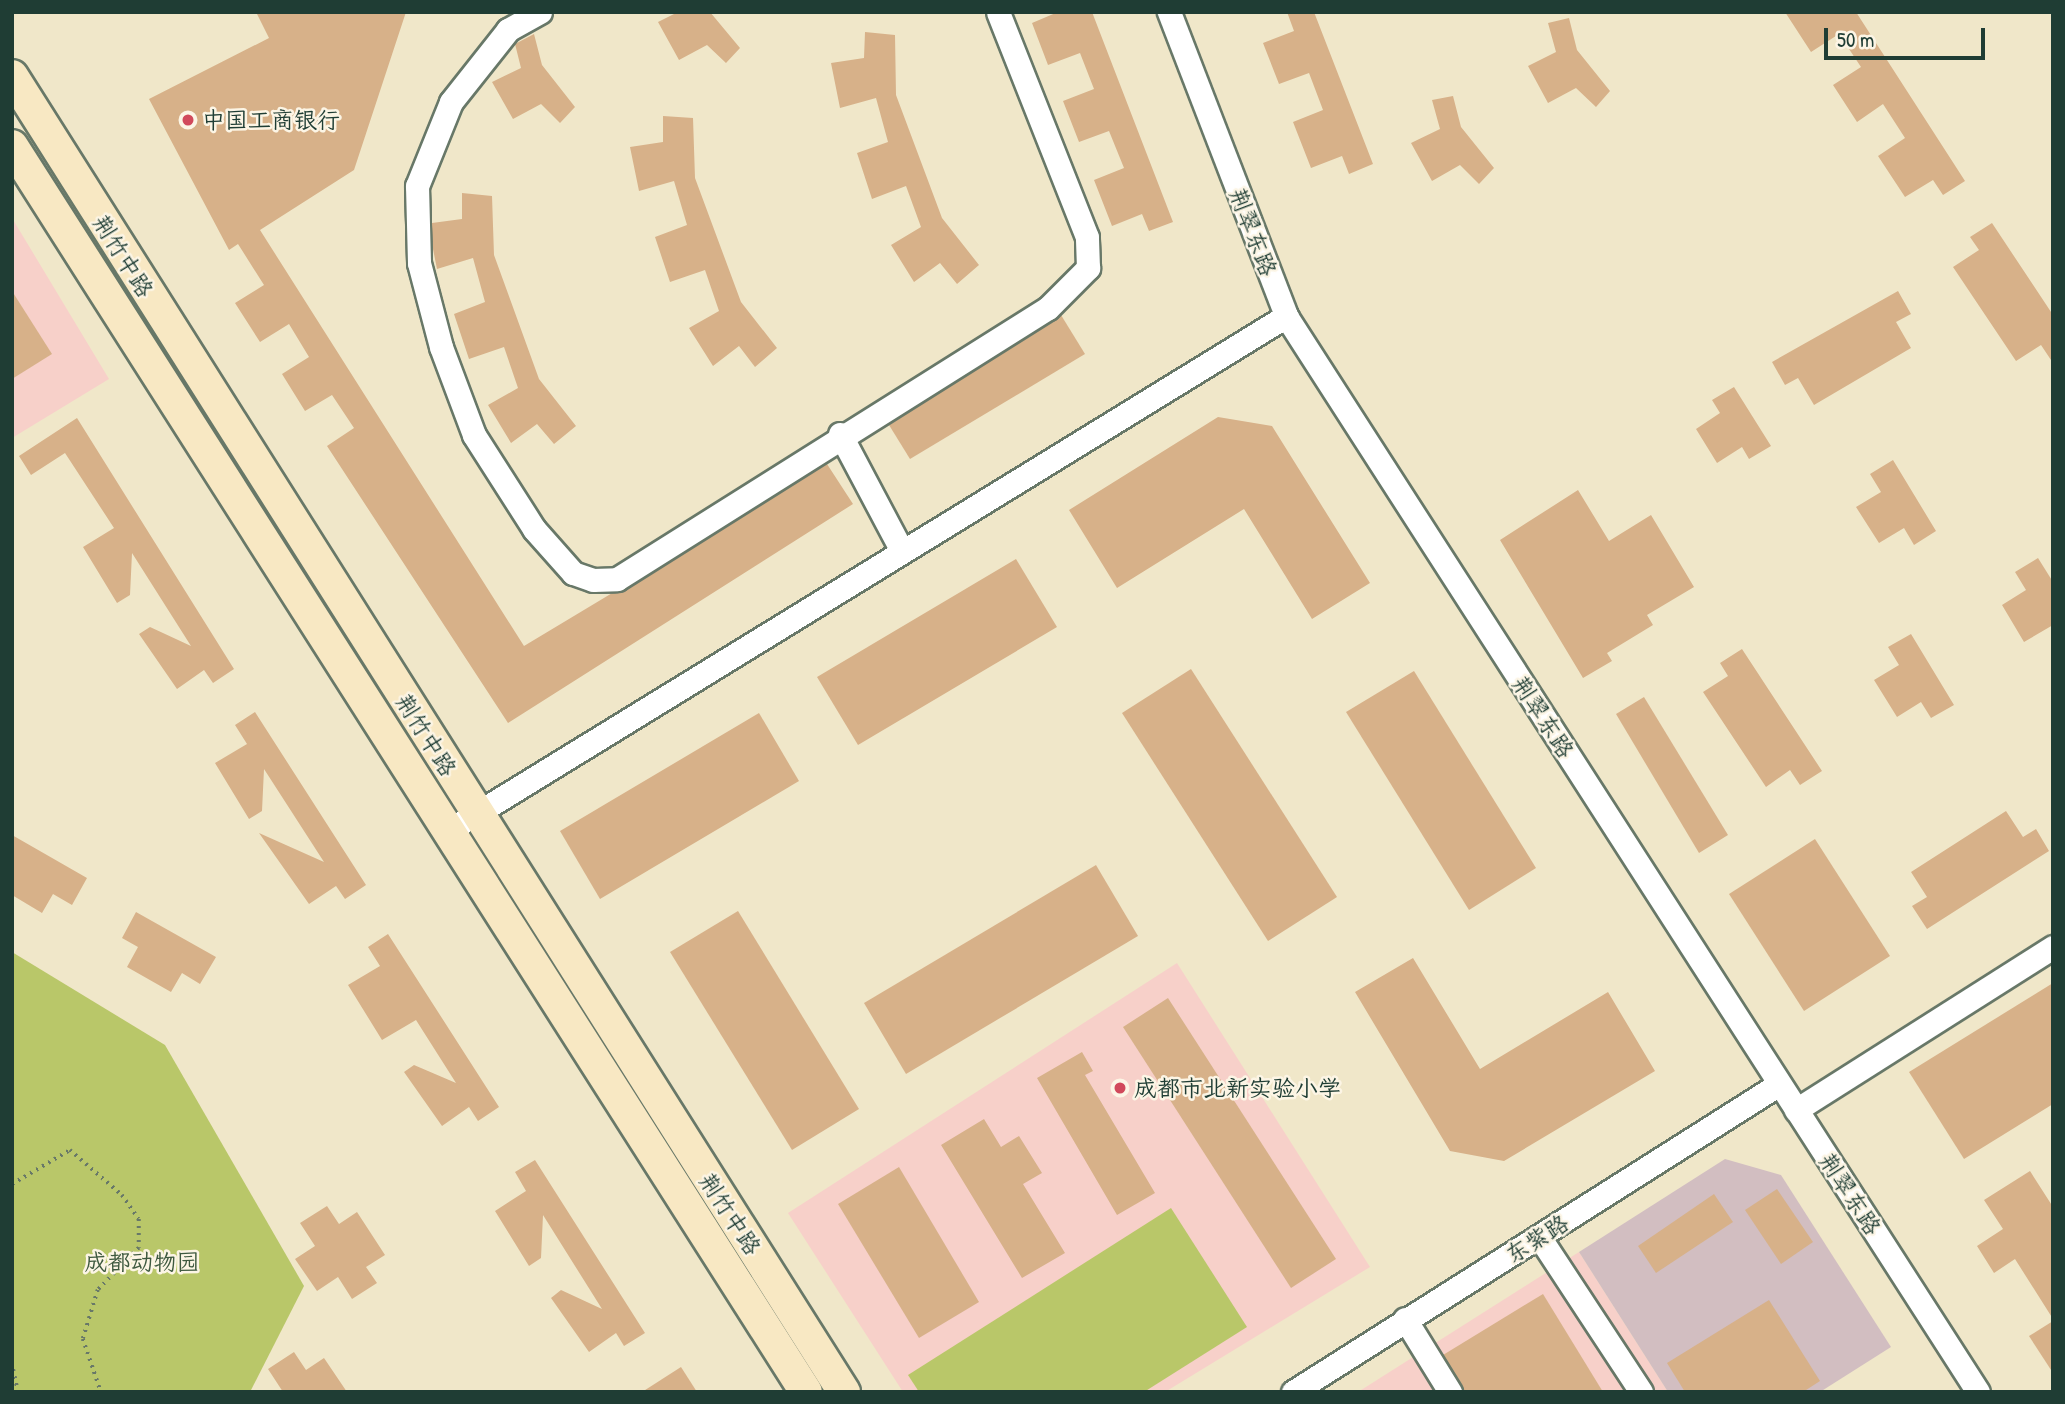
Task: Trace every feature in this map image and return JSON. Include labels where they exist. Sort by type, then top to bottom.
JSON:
[{"type":"main road","name":"荆竹中路","points":[[12,76],[475,813],[844,1392]]},
{"type":"main road","name":"荆竹中路","points":[[12,146],[806,1392]]},
{"type":"street","points":[[540,12],[508,30],[475,64],[450,102],[417,186],[419,263],[441,347],[474,435],[534,529],[573,573],[617,579],[840,435],[1048,308],[1088,268],[1087,237],[998,12]]},
{"type":"street","name":"荆翠东路","points":[[1169,12],[1286,316],[1978,1392]]},
{"type":"street","points":[[448,831],[1286,316]]},
{"type":"street","points":[[840,435],[902,551]]},
{"type":"street","points":[[1796,1110],[2053,947]]},
{"type":"street","name":"东紫路","points":[[1293,1392],[1405,1319],[1540,1238],[1779,1084]]},
{"type":"street","points":[[1540,1238],[1641,1392]]},
{"type":"street","points":[[1405,1319],[1450,1392]]},
{"type":"path","points":[[12,1184],[71,1150],[113,1185],[139,1219],[139,1248],[98,1290],[83,1339],[101,1392]]},
{"type":"path","points":[[12,1363],[18,1392]]},
{"type":"shaded area","points":[[12,218],[109,379],[12,438]]},
{"type":"shaded area","name":"成都市北新实验小学","points":[[1177,963],[1370,1267],[1165,1392],[903,1392],[788,1213]]},
{"type":"shaded area","points":[[1725,1159],[1781,1175],[1891,1347],[1820,1392],[1668,1392],[1579,1252]]},
{"type":"shaded area","points":[[1579,1252],[1668,1392],[1358,1392]]},
{"type":"green space","name":"成都动物园","points":[[12,952],[165,1045],[304,1286],[250,1392],[12,1392]]},
{"type":"green space","points":[[1171,1208],[1247,1327],[1144,1392],[919,1392],[908,1375]]},
{"type":"building","points":[[256,12],[406,12],[354,170],[260,230],[524,646],[827,464],[853,504],[508,723],[327,446],[354,428],[332,395],[305,411],[282,374],[309,357],[289,324],[260,342],[235,303],[264,285],[238,244],[229,250],[149,99],[269,38]]},
{"type":"building","points":[[678,12],[710,12],[740,48],[726,63],[707,45],[679,60],[658,22]]},
{"type":"building","points":[[1058,12],[1092,12],[1173,222],[1149,231],[1142,214],[1112,226],[1094,180],[1124,168],[1109,131],[1079,142],[1063,101],[1094,89],[1080,53],[1048,65],[1032,23]]},
{"type":"building","points":[[1287,12],[1314,12],[1373,164],[1349,174],[1342,156],[1311,168],[1293,122],[1323,110],[1309,73],[1279,84],[1263,43],[1294,31]]},
{"type":"building","points":[[1785,12],[1856,12],[1965,181],[1943,195],[1933,180],[1905,197],[1878,156],[1905,138],[1883,104],[1857,122],[1833,85],[1861,67],[1839,34],[1811,52]]},
{"type":"building","points":[[1569,18],[1577,50],[1610,91],[1596,107],[1576,88],[1548,103],[1528,66],[1556,52],[1548,23]]},
{"type":"building","points":[[865,32],[895,35],[896,95],[942,218],[979,265],[957,284],[940,263],[914,282],[891,245],[921,227],[906,186],[872,199],[857,153],[888,142],[876,98],[840,108],[831,63],[864,58]]},
{"type":"building","points":[[534,34],[542,65],[575,107],[560,123],[541,104],[513,119],[492,82],[521,68],[515,44]]},
{"type":"building","points":[[1453,96],[1461,127],[1494,168],[1479,184],[1460,165],[1432,181],[1411,143],[1440,129],[1432,100]]},
{"type":"building","points":[[663,116],[693,118],[695,178],[741,302],[777,348],[755,367],[739,346],[713,366],[689,328],[719,311],[705,270],[670,282],[655,237],[687,225],[674,181],[639,191],[630,147],[663,142]]},
{"type":"building","points":[[462,193],[492,196],[494,255],[539,379],[576,426],[554,444],[537,424],[511,443],[488,405],[518,388],[504,347],[469,359],[454,314],[485,302],[473,258],[437,269],[432,244],[432,223],[462,219]]},
{"type":"building","points":[[1992,223],[2053,315],[2053,363],[2041,345],[2016,361],[1953,267],[1979,250],[1970,237]]},
{"type":"building","points":[[12,291],[52,354],[12,379]]},
{"type":"building","points":[[1898,291],[1911,314],[1896,322],[1911,348],[1814,405],[1798,378],[1785,385],[1772,362]]},
{"type":"building","points":[[1061,315],[1085,354],[910,459],[889,425]]},
{"type":"building","points":[[1734,387],[1771,446],[1749,459],[1742,447],[1717,463],[1696,429],[1720,413],[1712,400]]},
{"type":"building","points":[[1218,417],[1272,426],[1370,583],[1312,619],[1244,509],[1117,588],[1069,510]]},
{"type":"building","points":[[77,418],[234,669],[213,683],[204,670],[177,689],[139,634],[150,627],[191,646],[132,553],[130,595],[117,603],[83,547],[114,528],[65,453],[31,475],[19,456]]},
{"type":"building","points":[[1893,460],[1936,531],[1914,545],[1904,528],[1879,543],[1856,507],[1881,492],[1870,474]]},
{"type":"building","points":[[1578,490],[1609,541],[1651,515],[1694,587],[1647,615],[1653,625],[1607,653],[1612,661],[1583,678],[1500,540]]},
{"type":"building","points":[[2038,558],[2053,582],[2053,625],[2024,642],[2002,605],[2026,590],[2015,572]]},
{"type":"building","points":[[1016,559],[1057,627],[858,745],[817,677]]},
{"type":"building","points":[[1911,634],[1954,705],[1931,718],[1921,702],[1897,717],[1874,680],[1899,665],[1888,647]]},
{"type":"building","points":[[1742,649],[1822,771],[1800,785],[1790,770],[1766,787],[1703,692],[1728,676],[1720,663]]},
{"type":"building","points":[[1191,669],[1337,897],[1268,941],[1122,713]]},
{"type":"building","points":[[1414,671],[1536,868],[1469,910],[1346,712]]},
{"type":"building","points":[[1644,697],[1728,835],[1699,853],[1616,714]]},
{"type":"building","points":[[255,712],[366,885],[345,899],[336,886],[309,904],[259,833],[324,862],[264,769],[262,811],[249,819],[215,763],[247,744],[235,725]]},
{"type":"building","points":[[759,713],[799,781],[600,899],[560,831]]},
{"type":"building","points":[[2006,811],[2023,837],[2036,829],[2049,851],[1927,929],[1912,906],[1927,897],[1911,872]]},
{"type":"building","points":[[12,835],[87,878],[72,905],[53,894],[42,913],[12,895]]},
{"type":"building","points":[[1815,839],[1890,956],[1804,1011],[1729,894]]},
{"type":"building","points":[[1096,865],[1138,936],[906,1074],[864,1003]]},
{"type":"building","points":[[738,911],[859,1109],[792,1150],[670,952]]},
{"type":"building","points":[[136,912],[216,957],[200,984],[182,973],[171,992],[127,967],[138,947],[122,938]]},
{"type":"building","points":[[388,934],[499,1107],[478,1121],[469,1107],[442,1126],[404,1072],[414,1065],[456,1083],[416,1020],[382,1040],[348,985],[380,966],[368,947]]},
{"type":"building","points":[[1413,958],[1480,1069],[1608,992],[1655,1071],[1504,1161],[1450,1151],[1355,992]]},
{"type":"building","points":[[2053,983],[2053,1104],[1964,1159],[1909,1072]]},
{"type":"building","points":[[1168,998],[1336,1259],[1291,1288],[1123,1027]]},
{"type":"building","points":[[1082,1052],[1093,1071],[1085,1075],[1155,1193],[1117,1215],[1037,1078]]},
{"type":"building","points":[[984,1119],[1001,1147],[1019,1136],[1042,1173],[1023,1184],[1065,1253],[1022,1278],[941,1145]]},
{"type":"building","points":[[535,1160],[645,1333],[624,1346],[616,1333],[589,1352],[551,1298],[561,1290],[602,1309],[543,1215],[541,1258],[529,1266],[495,1211],[526,1191],[515,1172]]},
{"type":"building","points":[[899,1167],[979,1302],[919,1338],[838,1204]]},
{"type":"building","points":[[2030,1171],[2053,1207],[2053,1319],[2015,1259],[1994,1273],[1977,1246],[2003,1229],[1984,1200]]},
{"type":"building","points":[[1777,1189],[1813,1242],[1781,1264],[1745,1210]]},
{"type":"building","points":[[1714,1194],[1733,1222],[1656,1273],[1638,1246]]},
{"type":"building","points":[[327,1206],[339,1224],[357,1212],[385,1255],[366,1267],[377,1283],[352,1299],[338,1277],[317,1291],[295,1259],[315,1246],[300,1223]]},
{"type":"building","points":[[1543,1294],[1603,1392],[1464,1392],[1443,1355]]},
{"type":"building","points":[[1769,1300],[1820,1381],[1803,1392],[1685,1392],[1667,1363]]},
{"type":"building","points":[[2053,1321],[2053,1373],[2029,1336]]},
{"type":"building","points":[[294,1352],[306,1370],[324,1358],[347,1392],[283,1392],[268,1369]]},
{"type":"building","points":[[681,1367],[697,1392],[642,1392]]},
{"type":"place","name":"中国工商银行","points":[[188,120]]},
{"type":"place","name":"成都市北新实验小学","points":[[1120,1088]]}]
